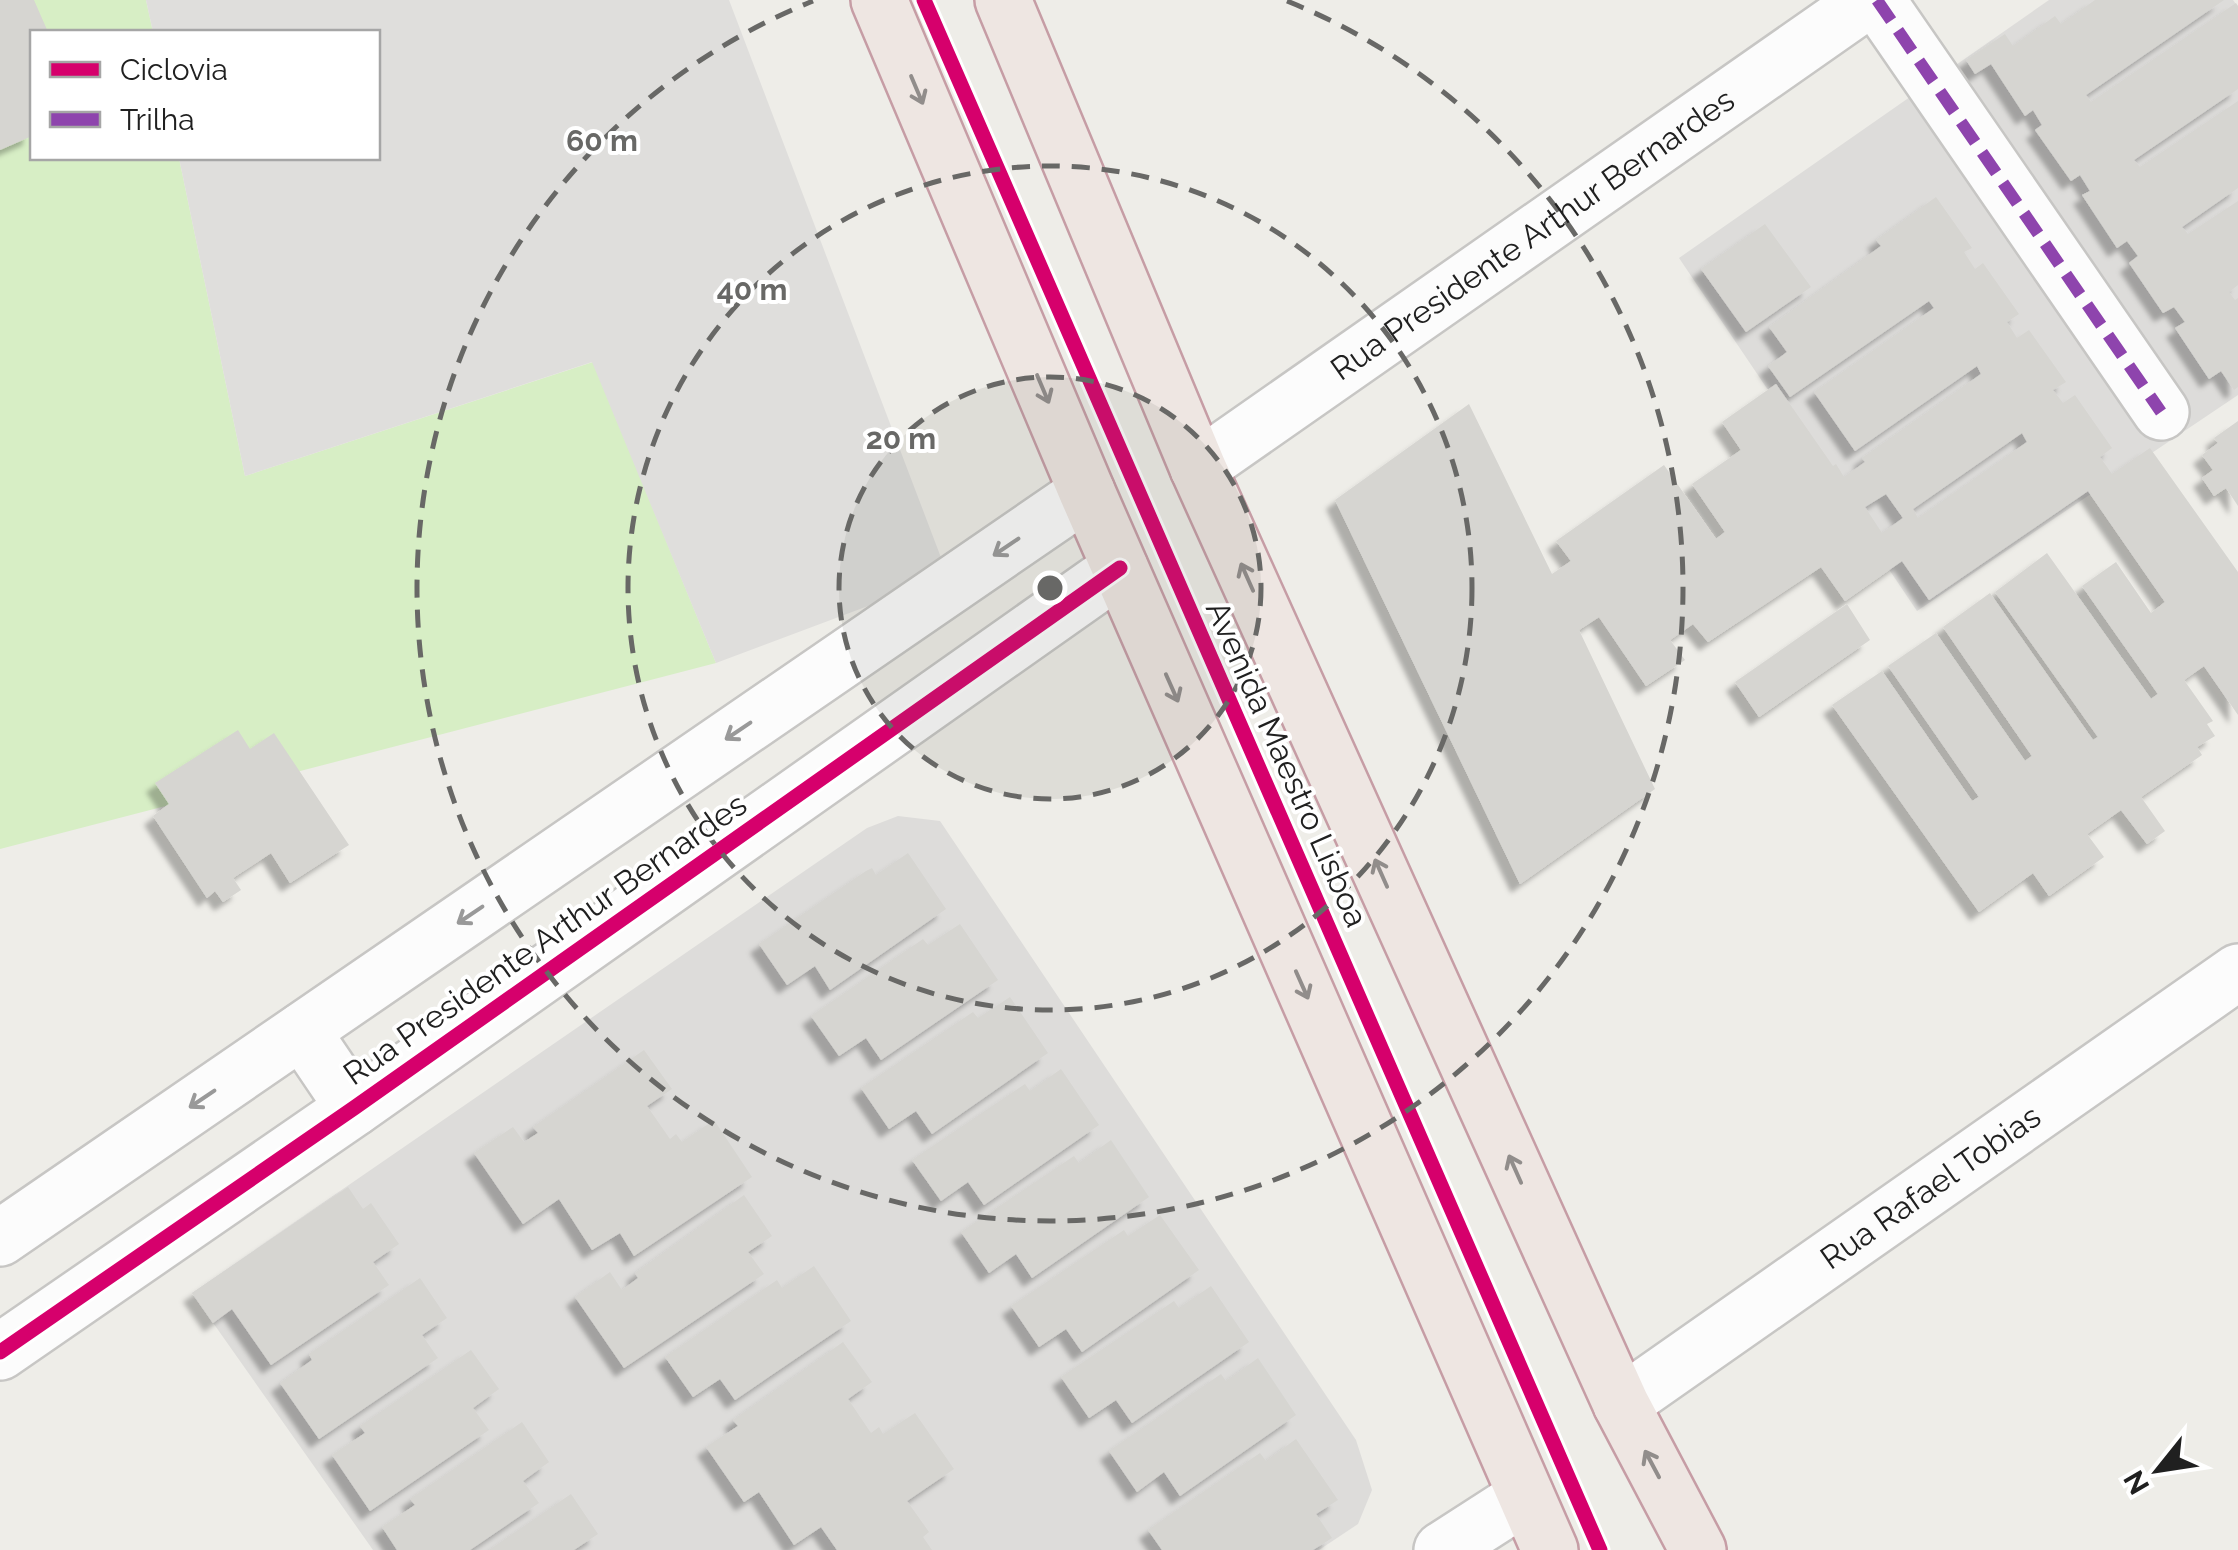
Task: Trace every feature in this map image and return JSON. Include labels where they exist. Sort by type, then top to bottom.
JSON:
[{"type":"highway","points":[[879,0],[1087,492],[1550,1550]]},
{"type":"highway","name":"Avenida Maestro Lisboa","points":[[1003,0],[1198,468],[1621,1404],[1698,1550]]},
{"type":"street","name":"Rua Presidente Arthur Bernardes","points":[[1198,468],[1868,0]]},
{"type":"street","points":[[1876,0],[2161,412]]},
{"type":"street","name":"Rua Presidente Arthur Bernardes","points":[[0,1238],[1087,492]]},
{"type":"street","name":"Rua Presidente Arthur Bernardes","points":[[0,1352],[354,1108],[1120,568]]},
{"type":"street","name":"Rua Rafael Tobias","points":[[1621,1404],[2238,972]]},
{"type":"street","points":[[302,1030],[354,1108]]},
{"type":"street","points":[[1442,1550],[1526,1496]]},
{"type":"shaded area","points":[[146,0],[729,0],[948,576],[716,663],[592,362],[245,476],[179,160],[380,160],[380,30],[153,30]]},
{"type":"shaded area","points":[[2049,0],[2233,0],[2238,7],[2238,395],[1917,611],[1679,258]]},
{"type":"shaded area","points":[[898,816],[940,821],[1356,1440],[1372,1490],[1358,1524],[1319,1550],[373,1550],[192,1293],[867,828]]},
{"type":"green space","points":[[0,0],[146,0],[153,30],[30,30],[30,160],[179,160],[245,476],[593,362],[716,663],[0,849]]},
{"type":"building","points":[[0,0],[34,0],[47,30],[30,30],[30,137],[0,150]]},
{"type":"building","points":[[2095,0],[2224,0],[2086,95],[2091,102],[2236,3],[2238,6],[2238,89],[2134,160],[2140,167],[2238,101],[2238,188],[2182,227],[2188,234],[2238,201],[2238,285],[2229,292],[2235,300],[2238,298],[2238,387],[2234,390],[2221,371],[2209,379],[2175,328],[2185,322],[2174,307],[2163,313],[2129,263],[2138,256],[2127,241],[2117,248],[2082,195],[2090,191],[2080,175],[2071,181],[2035,130],[2042,125],[2033,110],[2025,116],[1991,64],[1975,74],[1966,60],[2005,34],[2013,46],[2055,16],[2061,24]]},
{"type":"building","points":[[1936,197],[1972,248],[1964,252],[1975,269],[1983,263],[2019,314],[2007,322],[2017,338],[2029,330],[2066,382],[2053,390],[2063,403],[2075,395],[2112,448],[2100,457],[2112,474],[2150,448],[2238,572],[2238,715],[2204,666],[2184,680],[2213,721],[2207,724],[2215,736],[2197,747],[2202,755],[2141,797],[2165,831],[2147,844],[2121,810],[2087,834],[2104,857],[2049,896],[2033,873],[1979,912],[1832,705],[1882,671],[1972,801],[1979,797],[1888,666],[1936,633],[2025,761],[2032,756],[1943,627],[1990,593],[2093,740],[2098,737],[1995,592],[2047,553],[2151,699],[2158,694],[2082,586],[2116,562],[2151,613],[2165,602],[2088,491],[1929,600],[1902,561],[1845,601],[1821,567],[1708,642],[1693,624],[1670,640],[1685,660],[1646,686],[1599,617],[1579,630],[1655,789],[1520,884],[1335,500],[1469,404],[1552,574],[1571,561],[1556,541],[1664,465],[1716,539],[1725,532],[1692,484],[1741,450],[1722,422],[1776,384],[1844,477],[1865,462],[1862,458],[1981,374],[1977,366],[1855,451],[1814,392],[1934,308],[1929,301],[1790,397],[1768,366],[1787,352],[1769,327],[1881,246],[1876,240]],"holes":[[[2022,433],[2027,442],[1918,518],[1913,509]],[[1886,494],[1903,518],[1882,533],[1865,507]]]},
{"type":"building","points":[[1765,224],[1811,287],[1746,332],[1701,269]]},
{"type":"building","points":[[2238,421],[2238,506],[2226,488],[2214,496],[2202,478],[2213,470],[2202,455],[2218,443],[2214,438]]},
{"type":"building","points":[[1847,604],[1870,640],[1759,717],[1735,682]]},
{"type":"building","points":[[238,730],[250,749],[274,733],[349,845],[290,883],[271,853],[233,878],[241,890],[223,902],[215,891],[207,898],[153,816],[169,804],[155,783]]},
{"type":"building","points":[[908,853],[946,909],[830,990],[815,966],[787,985],[759,944],[866,871],[872,868],[876,875]]},
{"type":"building","points":[[960,924],[998,980],[881,1060],[866,1038],[839,1056],[811,1016],[923,939],[928,945]]},
{"type":"building","points":[[1010,997],[1048,1053],[932,1134],[916,1111],[889,1129],[861,1088],[973,1012],[978,1018]]},
{"type":"building","points":[[644,1050],[672,1089],[647,1106],[670,1139],[676,1134],[682,1142],[714,1120],[752,1177],[634,1256],[620,1233],[592,1250],[559,1199],[523,1224],[474,1153],[513,1127],[524,1142],[538,1133],[533,1127]]},
{"type":"building","points":[[1061,1069],[1099,1125],[984,1205],[968,1182],[941,1201],[912,1160],[1025,1084],[1030,1091]]},
{"type":"building","points":[[1111,1140],[1149,1197],[1032,1278],[1016,1254],[989,1273],[961,1232],[1074,1156],[1079,1163]]},
{"type":"building","points":[[348,1187],[363,1209],[371,1203],[399,1244],[373,1262],[389,1285],[271,1365],[232,1309],[213,1323],[192,1293]]},
{"type":"building","points":[[744,1195],[772,1236],[748,1252],[764,1274],[624,1368],[575,1297],[610,1272],[622,1290],[638,1278],[635,1273]]},
{"type":"building","points":[[1160,1215],[1199,1270],[1082,1352],[1066,1329],[1039,1347],[1011,1306],[1124,1230],[1128,1236]]},
{"type":"building","points":[[814,1266],[851,1321],[735,1400],[720,1379],[693,1397],[665,1357],[777,1280],[782,1288]]},
{"type":"building","points":[[420,1278],[447,1318],[422,1335],[438,1358],[319,1439],[280,1383],[312,1360],[309,1354]]},
{"type":"building","points":[[1211,1286],[1249,1342],[1132,1423],[1116,1400],[1089,1418],[1061,1377],[1174,1301],[1179,1308]]},
{"type":"building","points":[[843,1342],[872,1382],[848,1399],[871,1433],[879,1427],[883,1434],[915,1413],[954,1469],[907,1501],[929,1532],[923,1537],[932,1550],[837,1550],[821,1527],[794,1545],[759,1492],[744,1502],[706,1447],[738,1426],[733,1420]]},
{"type":"building","points":[[471,1350],[499,1389],[473,1408],[489,1430],[370,1511],[332,1455],[365,1433],[360,1426]]},
{"type":"building","points":[[1258,1358],[1296,1415],[1180,1496],[1164,1472],[1137,1492],[1109,1451],[1221,1374],[1226,1381]]},
{"type":"building","points":[[522,1422],[549,1462],[523,1481],[539,1503],[470,1550],[397,1550],[382,1527],[415,1505],[410,1499]]},
{"type":"building","points":[[1296,1439],[1338,1500],[1316,1514],[1332,1538],[1313,1550],[1162,1550],[1148,1530],[1260,1453],[1266,1461]]},
{"type":"building","points":[[571,1494],[598,1534],[574,1550],[489,1550]]},
{"type":"marked path","points":[[1877,0],[2161,412]]},
{"type":"cycle path","points":[[924,0],[1600,1550]]},
{"type":"cycle path","points":[[0,1352],[354,1108],[1120,568]]}]
